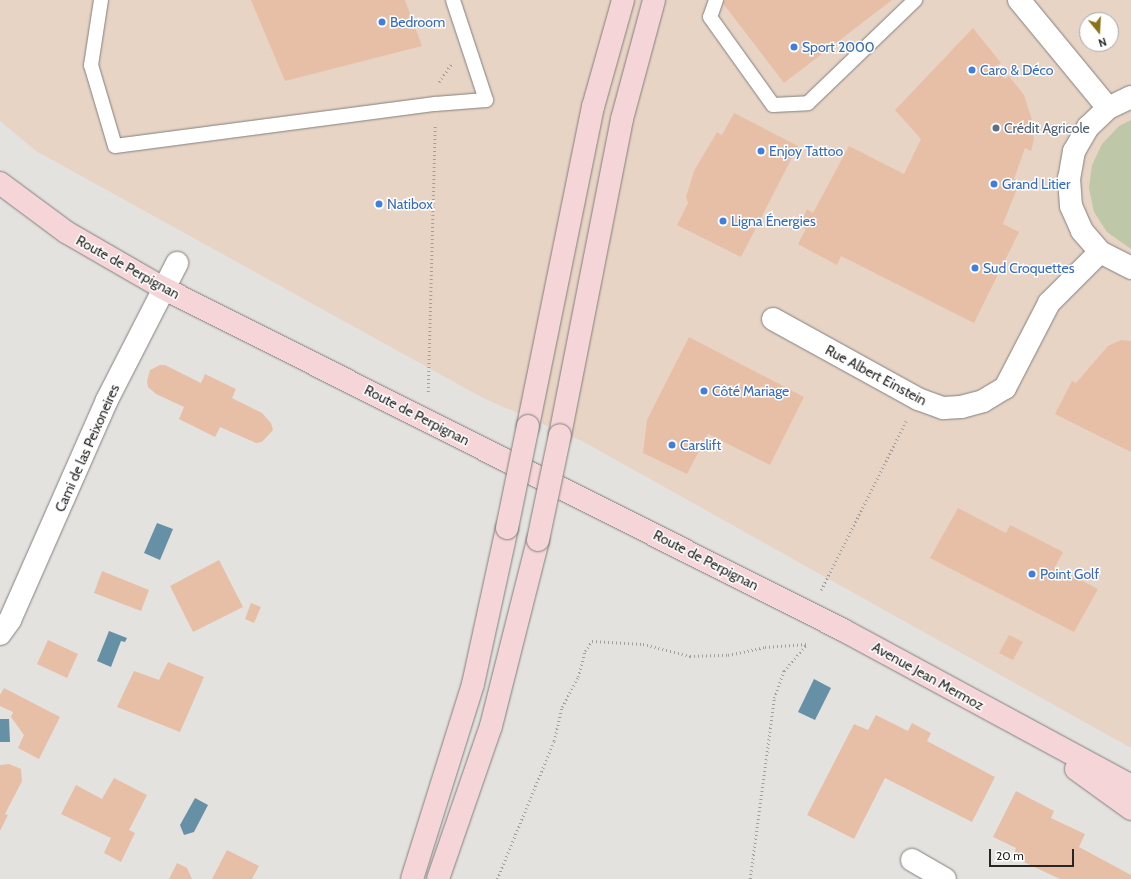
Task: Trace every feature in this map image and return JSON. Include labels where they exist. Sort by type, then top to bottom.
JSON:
[{"type":"main road","points":[[412,879],[473,684],[507,528],[593,107],[623,0]]},
{"type":"main road","points":[[438,879],[491,726],[538,540],[622,119],[654,0]]},
{"type":"main road","name":"Route de Perpignan","points":[[0,183],[66,232],[164,288],[843,630]]},
{"type":"main road","name":"Avenue Jean Mermoz","points":[[843,630],[1012,723],[1131,786]]},
{"type":"main road","name":"Avenue Jean Mermoz","points":[[1012,723],[1131,809]]},
{"type":"street","points":[[1020,0],[1108,108]]},
{"type":"street","points":[[1131,97],[1108,108],[1084,133],[1074,152],[1069,178],[1074,212],[1082,231],[1100,252],[1131,268]]},
{"type":"street","name":"Rue Albert Einstein","points":[[773,319],[918,400],[943,408],[961,407],[983,400],[1005,388],[1049,303],[1100,252]]},
{"type":"street","name":"Cami de las Peixoneires","points":[[0,634],[10,620],[107,400],[176,264]]},
{"type":"street","points":[[912,860],[945,879]]},
{"type":"lane","points":[[101,0],[91,64],[115,146],[435,104],[486,100],[453,0]]},
{"type":"lane","points":[[716,0],[710,17],[773,104],[808,103],[915,0]]},
{"type":"path","points":[[428,398],[436,84],[447,73],[451,61]]},
{"type":"path","points":[[819,593],[918,400]]},
{"type":"path","points":[[497,879],[554,740],[562,707],[578,677],[585,651],[592,641],[643,644],[690,656],[728,655],[765,647],[807,644],[843,630]]},
{"type":"path","points":[[750,879],[774,698],[784,671],[807,644]]},
{"type":"shaded area","points":[[0,0],[1131,0],[1131,748],[582,441],[483,398],[36,151],[0,121]]},
{"type":"green space","points":[[1131,120],[1131,249],[1107,232],[1094,212],[1089,188],[1092,165],[1102,144],[1119,126]]},
{"type":"water","points":[[157,523],[173,529],[160,560],[144,553]]},
{"type":"water","points":[[109,631],[127,638],[125,642],[121,641],[111,667],[97,661]]},
{"type":"water","points":[[814,679],[831,688],[815,720],[798,712]]},
{"type":"water","points":[[0,719],[9,719],[10,742],[0,742]]},
{"type":"water","points":[[195,798],[208,805],[194,832],[184,835],[180,825]]},
{"type":"building","points":[[251,0],[405,0],[422,46],[285,81]]},
{"type":"building","name":"Sport 2000","points":[[725,0],[892,0],[784,83],[722,2]]},
{"type":"building","points":[[973,28],[1001,63],[995,67],[1005,79],[1009,76],[1024,95],[1032,120],[1034,139],[1031,151],[1025,148],[1014,179],[1020,181],[1003,224],[1019,232],[974,323],[841,256],[837,265],[798,244],[806,229],[799,226],[807,209],[813,213],[849,146],[904,174],[921,139],[895,110]]},
{"type":"building","points":[[734,113],[798,146],[741,257],[677,225],[688,203],[686,197],[694,171],[717,132],[722,135]]},
{"type":"building","points":[[689,337],[804,397],[770,465],[708,434],[687,474],[643,453],[647,420]]},
{"type":"building","points":[[1121,340],[1131,341],[1131,452],[1055,414],[1072,381],[1076,383],[1108,346]]},
{"type":"building","points":[[160,365],[165,365],[201,383],[205,374],[236,389],[232,398],[262,413],[271,423],[273,430],[262,442],[256,443],[220,427],[215,437],[179,419],[184,407],[156,394],[148,387],[147,381],[150,370]]},
{"type":"building","points":[[958,508],[1006,533],[1010,525],[1063,552],[1055,567],[1098,589],[1074,632],[930,558]]},
{"type":"building","points":[[219,560],[243,607],[193,632],[170,586]]},
{"type":"building","points":[[102,571],[149,590],[141,611],[94,593]]},
{"type":"building","points":[[251,603],[261,607],[254,623],[245,619]]},
{"type":"building","points":[[1009,635],[1023,642],[1013,660],[999,653]]},
{"type":"building","points":[[48,640],[78,654],[67,678],[37,664]]},
{"type":"building","points":[[168,662],[204,677],[180,732],[117,707],[134,671],[159,680]]},
{"type":"building","points":[[4,688],[60,717],[39,759],[18,748],[24,735],[11,717],[13,712],[0,706],[0,695]]},
{"type":"building","points":[[876,715],[908,731],[912,723],[931,733],[927,741],[995,777],[972,822],[885,778],[854,839],[807,815],[854,724],[868,730]]},
{"type":"building","points":[[9,764],[21,769],[22,781],[5,814],[8,815],[0,831],[0,765]]},
{"type":"building","points":[[114,778],[147,795],[129,830],[135,833],[121,862],[104,853],[111,838],[61,814],[76,785],[102,799]]},
{"type":"building","points":[[1016,791],[1054,811],[1051,818],[1085,834],[1079,847],[1131,875],[1131,879],[1060,879],[1013,857],[1016,848],[993,837]]},
{"type":"building","points":[[227,850],[259,866],[252,879],[212,879]]},
{"type":"building","points":[[177,863],[187,868],[192,879],[169,879]]},
{"type":"place","name":"Bedroom","points":[[382,22]]},
{"type":"place","name":"Sport 2000","points":[[794,47]]},
{"type":"place","name":"Caro & Déco","points":[[972,70]]},
{"type":"place","name":"Crédit Agricole","points":[[996,128]]},
{"type":"place","name":"Enjoy Tattoo","points":[[761,151]]},
{"type":"place","name":"Grand Litier","points":[[994,184]]},
{"type":"place","name":"Natibox","points":[[379,204]]},
{"type":"place","name":"Ligna Énergies","points":[[723,221]]},
{"type":"place","name":"Sud Croquettes","points":[[975,268]]},
{"type":"place","name":"Côté Mariage","points":[[704,391]]},
{"type":"place","name":"Carslift","points":[[672,445]]},
{"type":"place","name":"Point Golf","points":[[1032,574]]}]
